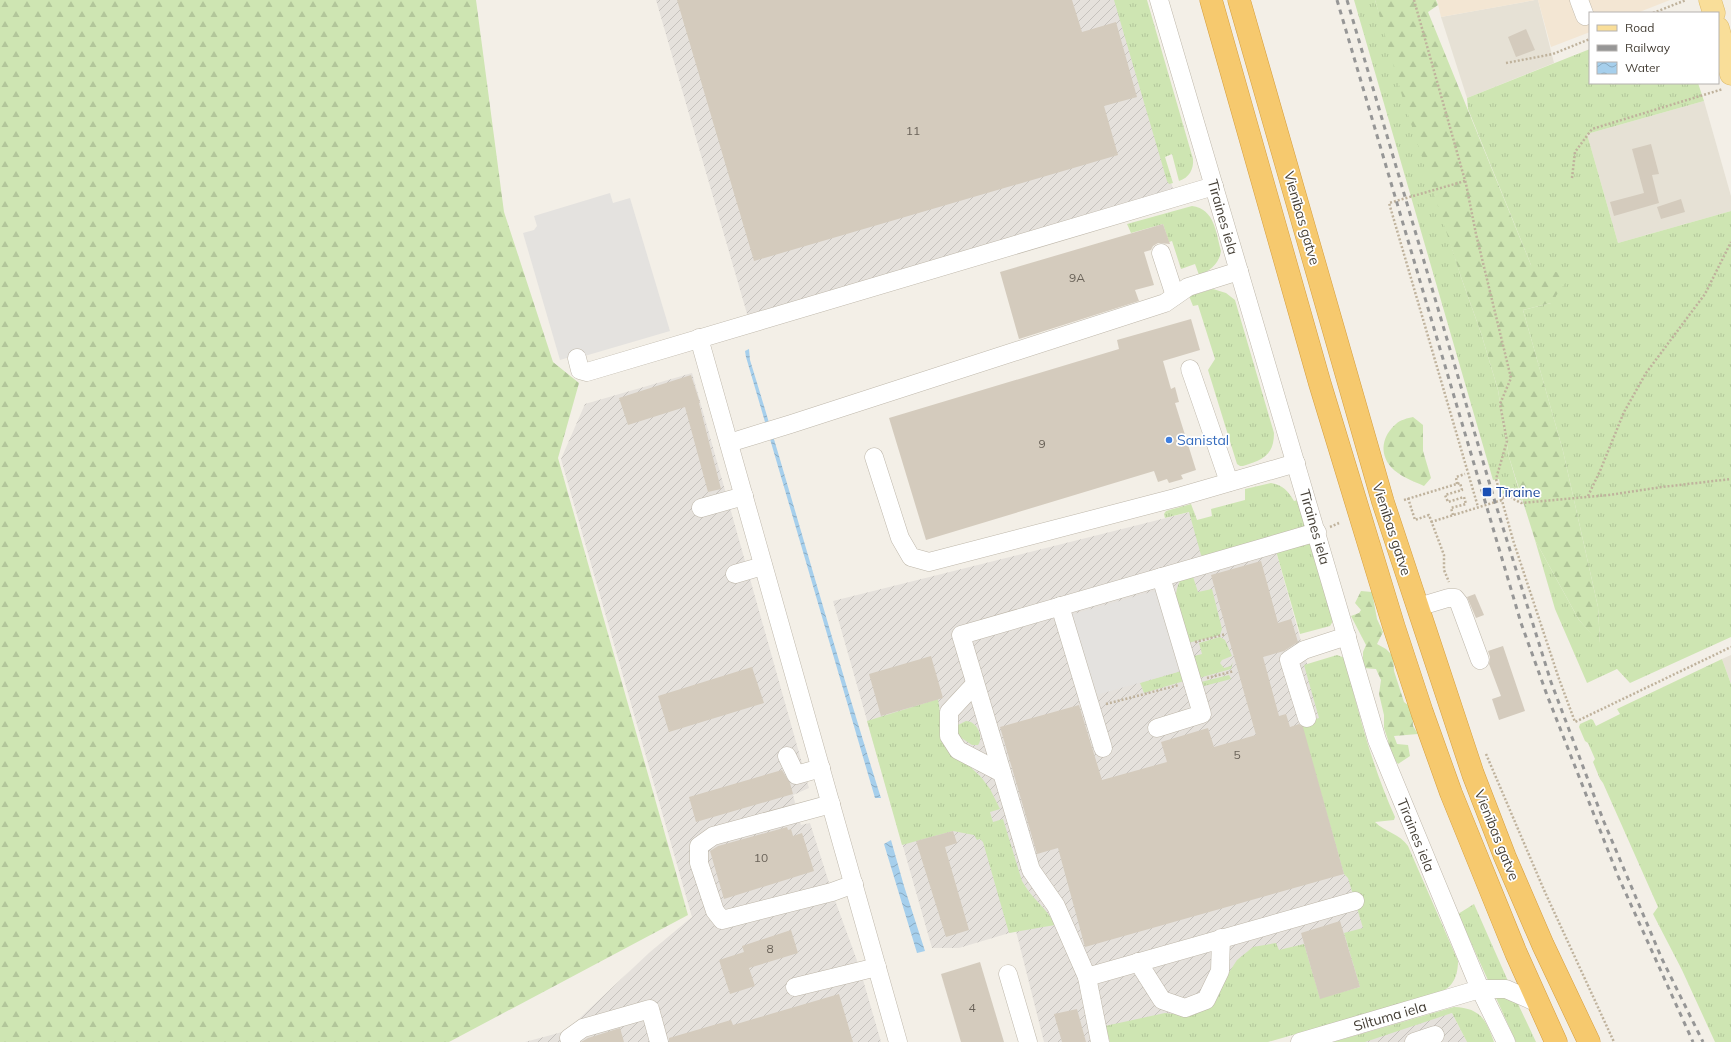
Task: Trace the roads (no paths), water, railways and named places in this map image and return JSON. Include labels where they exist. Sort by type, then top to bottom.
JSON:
[{"type":"highway","name":"Vienības gatve","points":[[1211,0],[1320,384],[1394,628],[1451,793],[1538,1003],[1556,1042]]},
{"type":"highway","name":"Vienības gatve","points":[[1239,0],[1383,502],[1473,774],[1505,857],[1543,945],[1589,1042]]},
{"type":"main road","points":[[1710,0],[1714,12]]},
{"type":"main road","points":[[1719,34],[1727,81]]},
{"type":"street","name":"Tīraines iela","points":[[1159,0],[1317,532],[1377,740],[1480,989],[1506,1042]]},
{"type":"street","points":[[577,358],[580,370],[587,372],[1214,186]]},
{"type":"street","points":[[1161,253],[1175,296]]},
{"type":"street","points":[[729,443],[1165,303],[1188,287],[1239,271]]},
{"type":"street","points":[[700,338],[898,1042]]},
{"type":"street","points":[[1190,369],[1230,482]]},
{"type":"street","points":[[874,457],[900,538],[911,557],[930,562],[1175,498],[1296,463]]},
{"type":"street","points":[[701,508],[744,496]]},
{"type":"street","points":[[1100,1042],[1087,977],[1056,906],[1031,870],[961,635],[1317,532]]},
{"type":"street","points":[[735,574],[763,566]]},
{"type":"street","points":[[1157,728],[1202,714],[1161,577]]},
{"type":"street","points":[[1418,607],[1448,598],[1455,598],[1459,603],[1480,660]]},
{"type":"street","points":[[1060,606],[1103,748]]},
{"type":"street","points":[[1307,718],[1289,660],[1304,650],[1347,636]]},
{"type":"street","points":[[975,684],[949,712],[949,736],[958,750],[1002,773]]},
{"type":"street","points":[[787,756],[796,775],[821,768]]},
{"type":"street","points":[[831,804],[713,836],[699,846],[699,862],[715,911],[722,920],[832,892],[854,884]]},
{"type":"street","points":[[1087,977],[1355,901]]},
{"type":"street","points":[[1138,962],[1162,1000],[1185,1008],[1206,1000],[1220,971],[1221,938]]},
{"type":"street","points":[[795,987],[877,967]]},
{"type":"street","points":[[1008,974],[1028,1042]]},
{"type":"street","name":"Siltuma iela","points":[[1300,1042],[1323,1039],[1480,989],[1506,989],[1538,1003]]},
{"type":"street","points":[[571,1042],[569,1038],[583,1028],[650,1009],[659,1042]]},
{"type":"street","points":[[1414,1042],[1435,1035]]},
{"type":"water","points":[[749,349],[750,360],[847,689],[881,798],[875,798],[746,357],[745,351]]},
{"type":"water","points":[[891,840],[925,951],[917,953],[884,844]]},
{"type":"railway","points":[[1337,0],[1521,623],[1547,695],[1618,876],[1693,1042]]},
{"type":"railway","points":[[1347,0],[1495,502],[1551,682],[1604,822],[1662,959],[1703,1042]]},
{"type":"place","name":"Sanistal","points":[[1169,440]]},
{"type":"place","name":"Tīraine","points":[[1487,492]]}]
